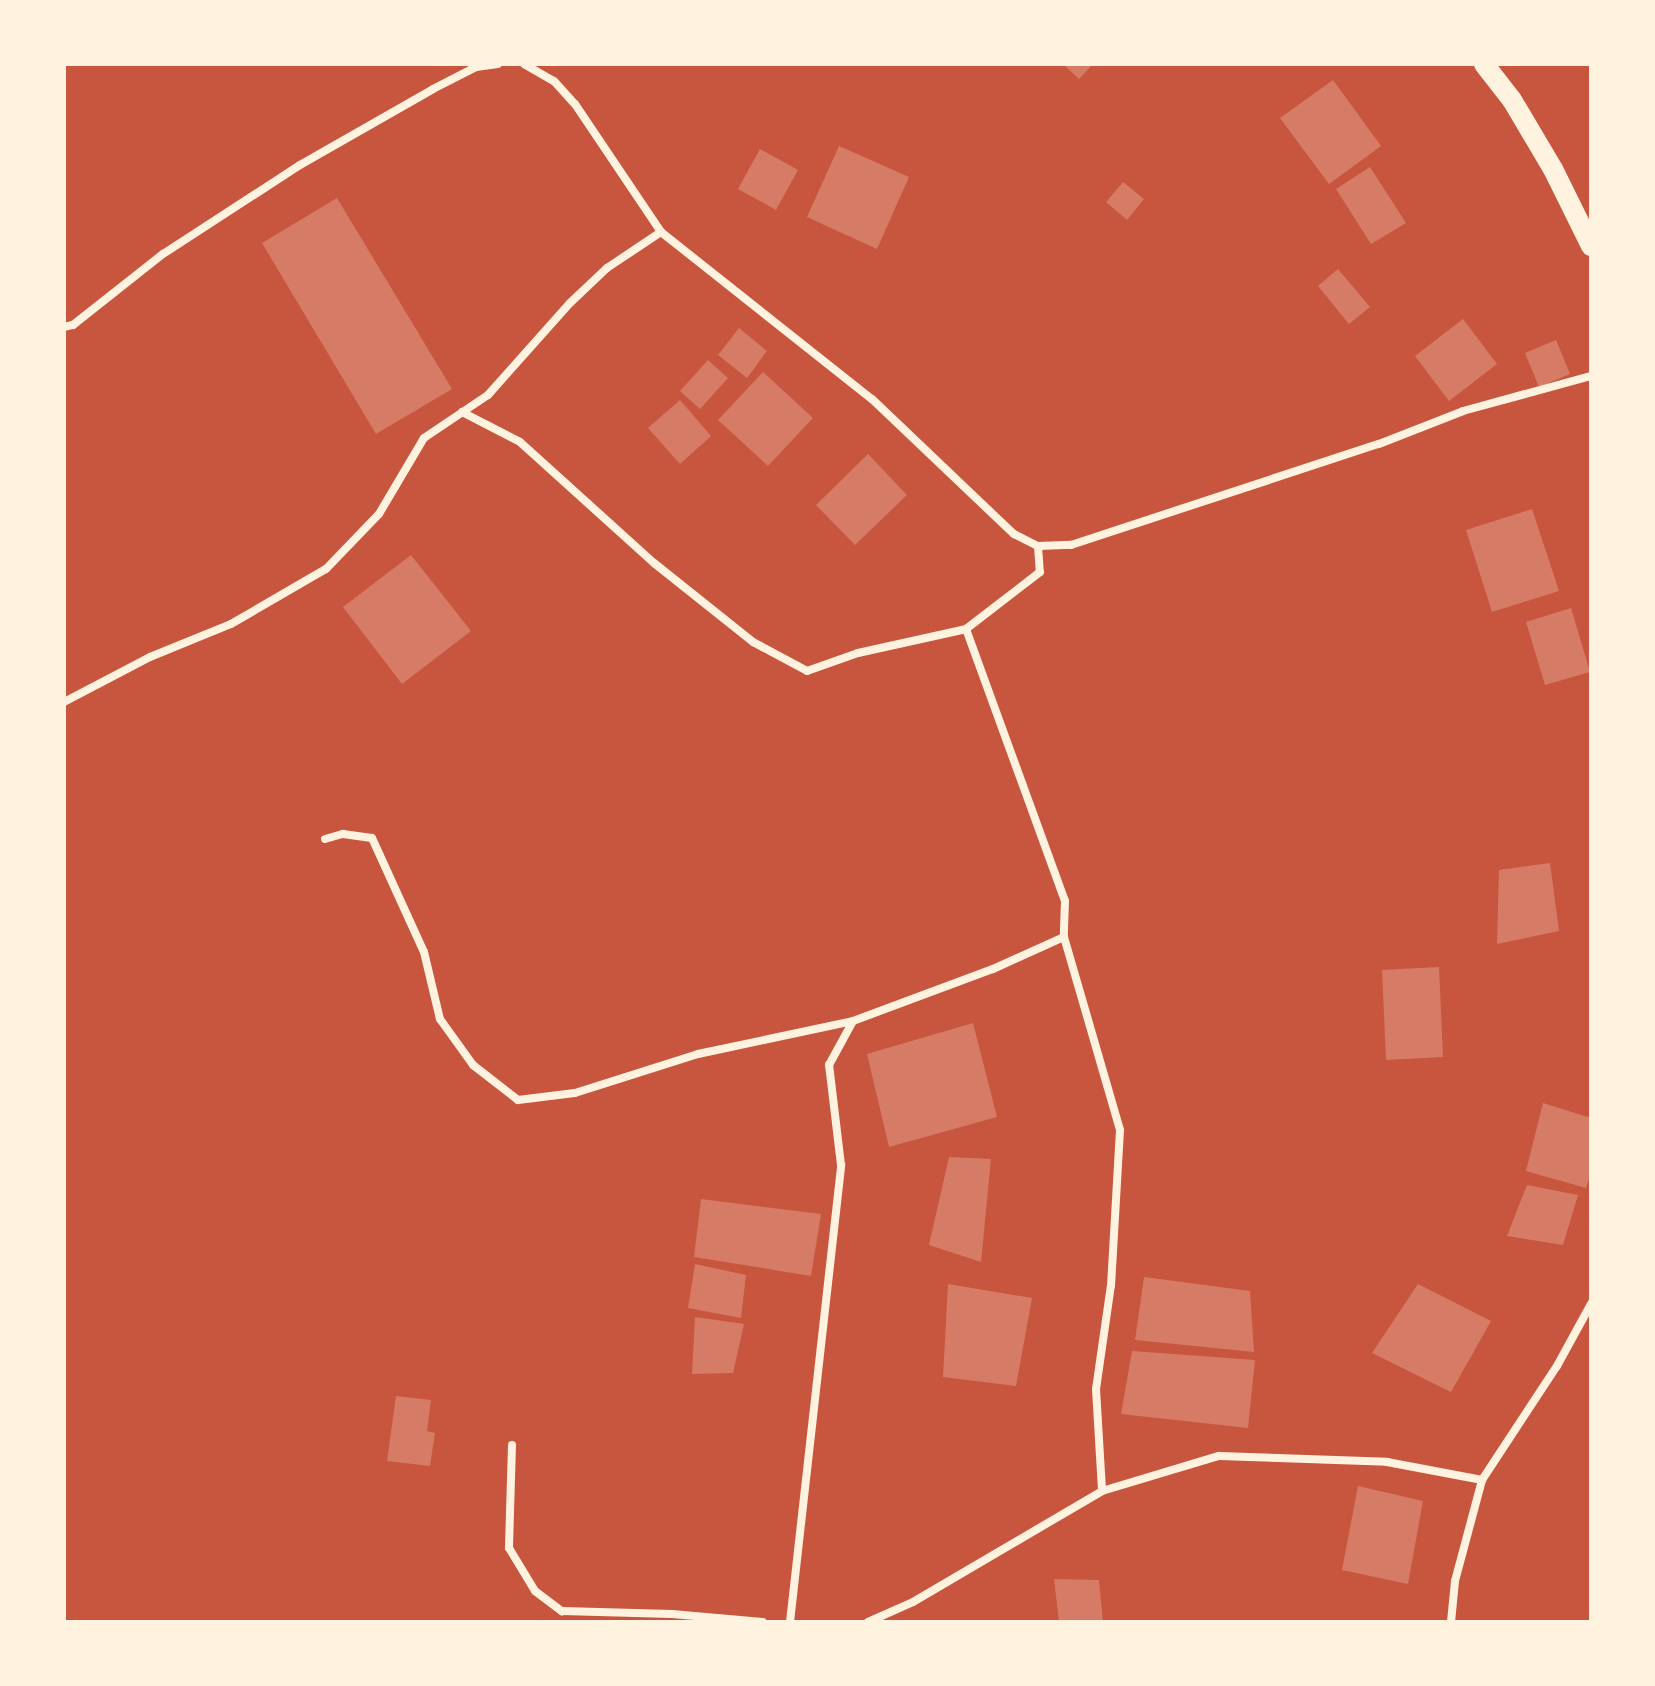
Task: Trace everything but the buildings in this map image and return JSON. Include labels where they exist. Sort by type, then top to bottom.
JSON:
[{"type":"main road","points":[[1484,64],[1512,100],[1553,169],[1591,246]]},
{"type":"street","points":[[64,327],[73,325],[163,254],[300,165],[476,67],[498,64]]},
{"type":"street","points":[[524,64],[554,81],[575,104],[661,232],[872,399],[1014,534],[1038,546],[1071,545],[1379,444],[1463,411],[1591,376]]},
{"type":"street","points":[[64,702],[150,657],[231,624],[326,569],[379,514],[424,438],[488,395],[570,303],[607,268],[661,232]]},
{"type":"street","points":[[462,412],[520,442],[666,573],[753,642],[807,671],[858,653],[966,629],[1040,572],[1038,546]]},
{"type":"street","points":[[966,629],[1065,901],[1064,937],[1120,1130],[1111,1285],[1096,1389],[1102,1491]]},
{"type":"street","points":[[325,839],[343,834],[372,838],[424,952],[440,1019],[473,1065],[518,1100],[575,1093],[698,1054],[853,1021],[993,969],[1064,937]]},
{"type":"street","points":[[790,1622],[841,1165],[829,1065],[853,1021]]},
{"type":"street","points":[[1451,1622],[1455,1581],[1482,1480],[1557,1366],[1591,1304]]},
{"type":"street","points":[[512,1445],[509,1548],[535,1591],[562,1611],[672,1614],[763,1622]]},
{"type":"street","points":[[868,1622],[913,1602],[1102,1491],[1219,1456],[1387,1462],[1482,1480]]}]
